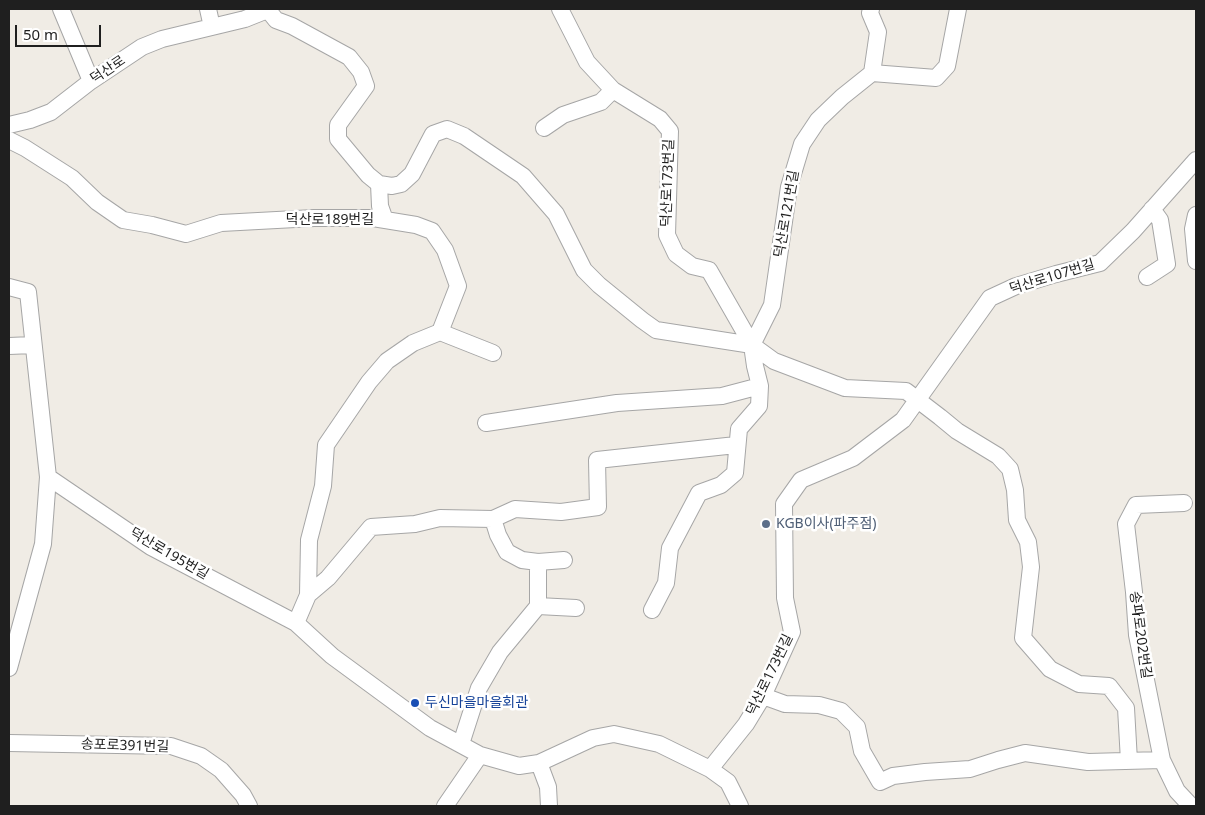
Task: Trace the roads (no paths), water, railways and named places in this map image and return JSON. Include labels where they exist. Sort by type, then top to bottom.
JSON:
[{"type":"street","points":[[61,9],[91,81]]},
{"type":"street","points":[[208,9],[212,27]]},
{"type":"street","points":[[269,9],[276,20],[292,26],[349,57],[362,72],[366,86],[338,125],[338,139],[368,175],[379,184],[392,186],[401,184],[412,174],[433,134],[447,129],[495,155],[524,176],[556,214],[584,270],[599,285],[656,330],[752,345],[774,362],[845,388],[906,391],[957,431],[998,456],[1010,469],[1017,520],[1028,542],[1031,567],[1023,638],[1050,668],[1078,684],[1109,686],[1126,708],[1129,762]]},
{"type":"street","name":"덕산로","points":[[9,125],[51,112],[91,81],[142,47],[162,39],[245,19],[269,9]]},
{"type":"street","name":"덕산로173번길","points":[[560,9],[587,62],[613,90],[660,119],[670,131],[667,235],[676,254],[692,266],[709,270],[752,345]]},
{"type":"street","points":[[871,9],[870,13],[878,32],[872,73],[936,78],[947,66],[958,9]]},
{"type":"street","name":"덕산로121번길","points":[[752,345],[772,306],[789,187],[802,144],[818,120],[842,97],[872,73]]},
{"type":"street","points":[[544,128],[563,115],[600,102],[613,90]]},
{"type":"street","name":"덕산로189번길","points":[[9,140],[72,178],[97,202],[123,220],[186,234],[221,223],[314,218],[373,218],[416,225],[432,231],[445,250],[458,286],[440,332]]},
{"type":"street","name":"덕산로107번길","points":[[917,399],[990,298],[1016,286],[1100,264],[1195,166]]},
{"type":"street","points":[[379,184],[380,206],[385,220]]},
{"type":"street","points":[[1147,277],[1167,264],[1160,220],[1152,210]]},
{"type":"street","points":[[1196,215],[1193,229],[1196,261]]},
{"type":"street","points":[[9,287],[28,292],[48,477],[43,544],[9,668]]},
{"type":"street","points":[[296,623],[308,595],[309,540],[323,486],[326,445],[369,382],[387,361],[413,344],[440,332],[493,352]]},
{"type":"street","points":[[9,346],[34,345]]},
{"type":"street","points":[[652,610],[666,582],[670,548],[699,492],[721,485],[735,473],[736,445],[739,429],[759,406],[760,386],[752,345]]},
{"type":"street","points":[[486,423],[617,403],[722,396],[760,386]]},
{"type":"street","name":"덕산로173번길","points":[[710,768],[746,724],[763,696],[792,632],[785,598],[784,504],[801,480],[853,458],[903,420],[917,399]]},
{"type":"street","points":[[308,595],[328,578],[371,527],[415,524],[440,518],[493,519],[515,509],[602,513],[597,460],[736,445]]},
{"type":"street","name":"덕산로195번길","points":[[48,477],[151,547],[296,623],[340,661],[430,728],[480,755],[518,766],[539,762],[593,738],[614,734],[659,744],[710,768],[728,782],[740,806]]},
{"type":"street","name":"송파로202번길","points":[[1184,503],[1136,505],[1126,524],[1137,635],[1162,760],[1177,790],[1191,806]]},
{"type":"street","points":[[493,519],[498,535],[507,552],[522,560],[538,562],[564,560]]},
{"type":"street","points":[[461,744],[479,688],[500,652],[538,606],[538,562]]},
{"type":"street","points":[[538,606],[576,608]]},
{"type":"street","points":[[763,696],[785,704],[819,705],[841,711],[857,727],[862,751],[880,782],[894,776],[970,769],[1025,753],[1088,762],[1162,760]]},
{"type":"street","name":"송포로391번길","points":[[9,743],[171,746],[201,756],[221,770],[242,795],[248,806]]},
{"type":"street","points":[[445,806],[480,755]]},
{"type":"street","points":[[539,762],[548,787],[549,806]]},
{"type":"place","name":"KGB이사(파주점)","points":[[766,524]]},
{"type":"place","name":"두신마을마을회관","points":[[415,703]]}]
